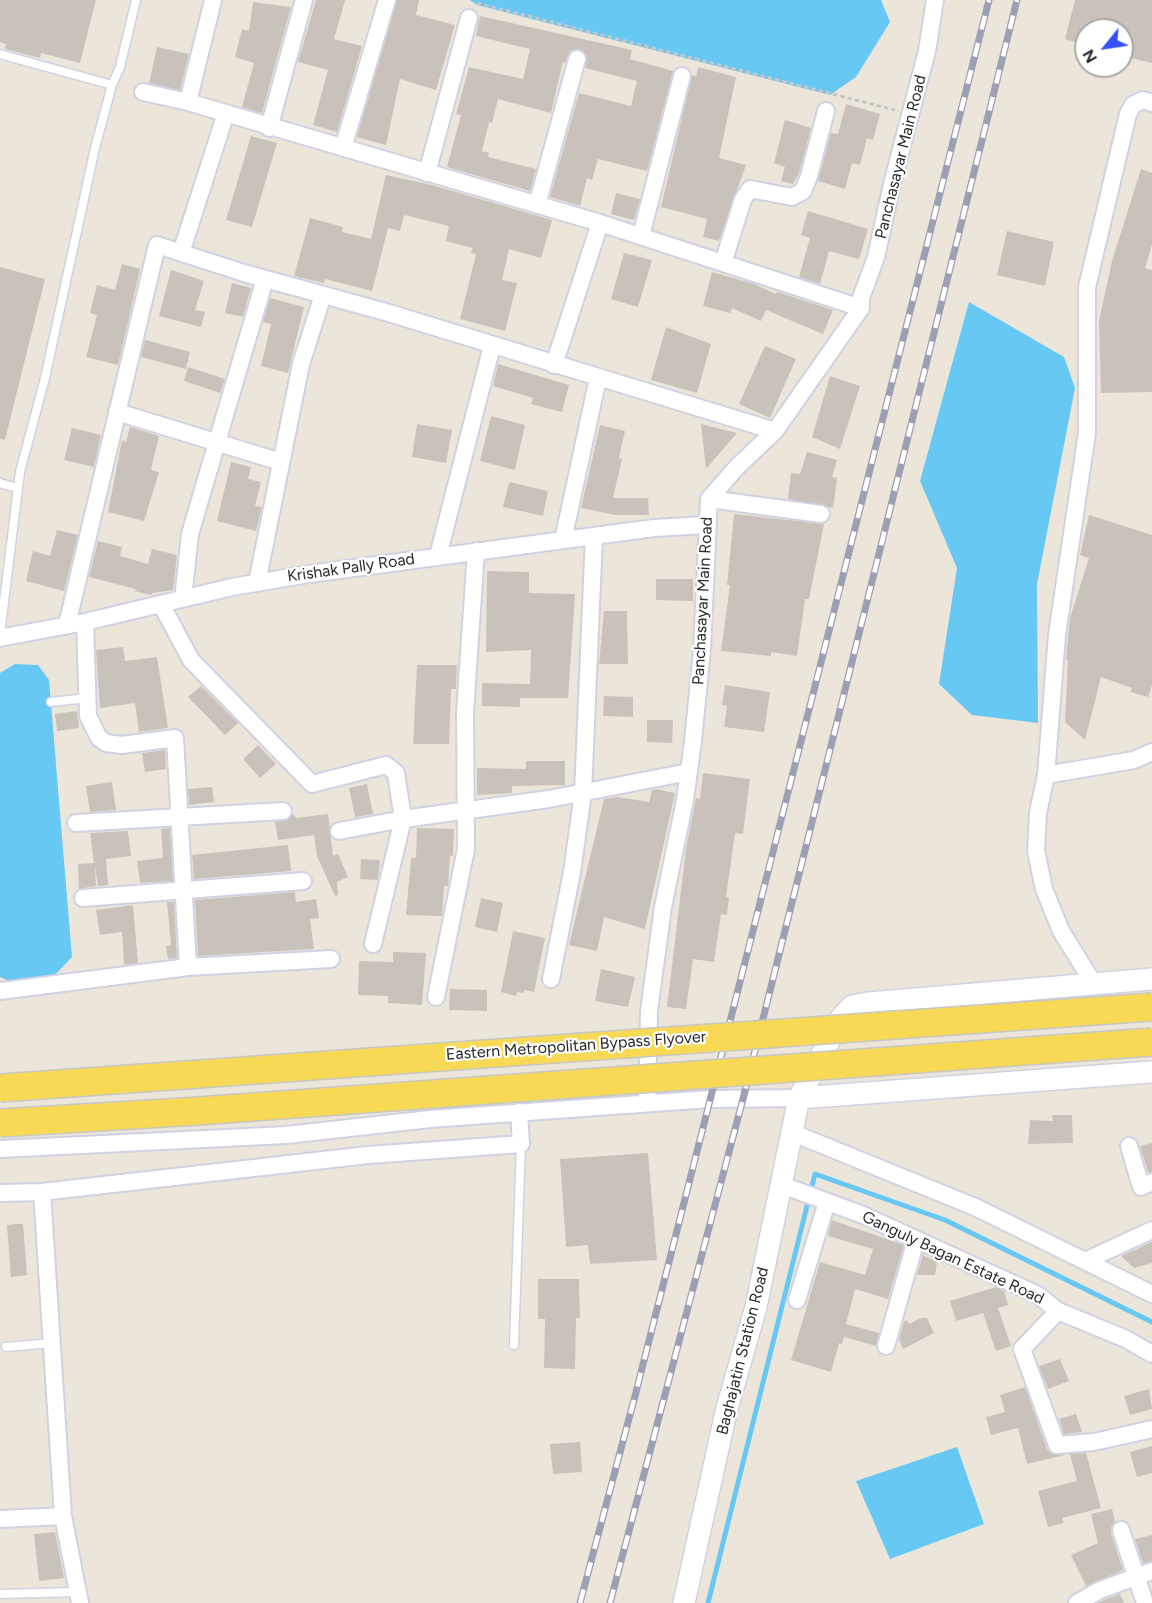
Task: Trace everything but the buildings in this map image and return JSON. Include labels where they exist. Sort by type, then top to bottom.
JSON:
[{"type":"main road","name":"Eastern Metropolitan Bypass Flyover","points":[[0,1089],[1152,1007]]},
{"type":"main road","points":[[0,1123],[198,1111],[1152,1042]]},
{"type":"street","points":[[188,102],[213,0]]},
{"type":"street","points":[[269,128],[304,0]]},
{"type":"street","points":[[343,148],[387,0]]},
{"type":"street","name":"Panchasayar Main Road","points":[[647,1103],[649,1011],[663,907],[689,772],[702,650],[709,499],[737,467],[775,431],[861,308],[861,298],[876,257],[927,51],[935,0]]},
{"type":"street","points":[[427,172],[472,10]]},
{"type":"street","points":[[537,205],[577,59]]},
{"type":"street","points":[[641,236],[682,76]]},
{"type":"street","points":[[143,92],[188,102],[269,128],[600,223],[861,308]]},
{"type":"street","points":[[1152,103],[1143,100],[1133,105],[1128,114],[1087,287],[1087,433],[1057,635],[1046,775],[1038,813],[1036,851],[1044,889],[1061,931],[1094,984],[1152,979]]},
{"type":"street","points":[[723,263],[743,199],[750,189],[792,197],[803,191],[826,111]]},
{"type":"street","points":[[181,254],[226,113]]},
{"type":"street","points":[[554,365],[600,223]]},
{"type":"street","points":[[67,625],[157,245],[775,431]]},
{"type":"street","points":[[183,599],[190,534],[266,279]]},
{"type":"street","points":[[257,582],[301,364],[323,295]]},
{"type":"street","points":[[438,556],[492,346]]},
{"type":"street","points":[[563,540],[598,378]]},
{"type":"street","points":[[117,412],[281,462]]},
{"type":"street","points":[[709,499],[821,514]]},
{"type":"street","name":"Krishak Pally Road","points":[[0,638],[85,622],[257,582],[594,536],[706,525]]},
{"type":"street","points":[[551,979],[573,872],[583,793],[594,536]]},
{"type":"street","points":[[436,997],[466,849],[465,712],[476,551]]},
{"type":"street","points":[[161,604],[191,660],[312,784],[386,765],[396,773],[403,819],[373,944]]},
{"type":"street","points":[[85,622],[88,716],[93,729],[106,743],[122,745],[175,738],[188,967]]},
{"type":"street","points":[[1046,775],[1134,759],[1152,752]]},
{"type":"street","points":[[339,831],[403,819],[583,793],[689,772]]},
{"type":"street","points":[[76,823],[283,811]]},
{"type":"street","points":[[83,898],[303,881]]},
{"type":"street","points":[[0,991],[188,967],[331,959]]},
{"type":"street","name":"Baghajatin Station Road","points":[[684,1603],[726,1412],[756,1307],[807,1194],[793,1133],[799,1098],[841,1018],[852,1006],[1094,984]]},
{"type":"street","points":[[0,1149],[286,1135],[519,1112],[710,1099],[799,1098],[1152,1072]]},
{"type":"street","points":[[0,1193],[42,1192],[368,1155],[520,1144],[519,1112]]},
{"type":"street","points":[[793,1133],[975,1208],[1152,1294]]},
{"type":"street","points":[[1129,1146],[1141,1187],[1152,1182]]},
{"type":"street","points":[[42,1192],[63,1516],[79,1597]]},
{"type":"street","points":[[797,1300],[807,1194]]},
{"type":"street","name":"Ganguly Bagan Estate Road","points":[[807,1194],[1038,1295],[1058,1311],[1126,1339],[1152,1354]]},
{"type":"street","points":[[1085,1261],[1152,1230]]},
{"type":"street","points":[[886,1346],[916,1240]]},
{"type":"street","points":[[1058,1311],[1022,1349],[1058,1445],[1094,1442],[1152,1429]]},
{"type":"street","points":[[0,1519],[63,1516]]},
{"type":"street","points":[[1121,1530],[1144,1574],[1145,1603]]},
{"type":"street","points":[[1077,1603],[1100,1590],[1144,1574]]},
{"type":"lane","points":[[0,634],[17,488],[69,273],[95,148],[112,85],[120,67],[136,0]]},
{"type":"lane","points":[[0,54],[112,85]]},
{"type":"lane","points":[[0,483],[17,488]]},
{"type":"lane","points":[[51,702],[87,698]]},
{"type":"lane","points":[[514,1345],[520,1144]]},
{"type":"lane","points":[[6,1347],[52,1343]]},
{"type":"lane","points":[[0,1594],[79,1597]]},
{"type":"path","points":[[472,10],[910,114]]},
{"type":"water","points":[[470,0],[881,0],[890,22],[856,77],[830,95],[477,5]]},
{"type":"water","points":[[969,302],[1064,357],[1075,388],[1037,584],[1038,723],[972,715],[939,684],[957,568],[920,481]]},
{"type":"water","points":[[15,664],[38,665],[49,680],[72,957],[53,977],[9,981],[0,977],[0,673]]},
{"type":"water","points":[[957,1447],[984,1524],[890,1559],[856,1481]]},
{"type":"waterway","points":[[708,1603],[815,1174],[945,1220],[1152,1322]]},
{"type":"railway","points":[[580,1603],[635,1396],[989,0]]},
{"type":"railway","points":[[610,1603],[743,1099],[1017,0]]}]
